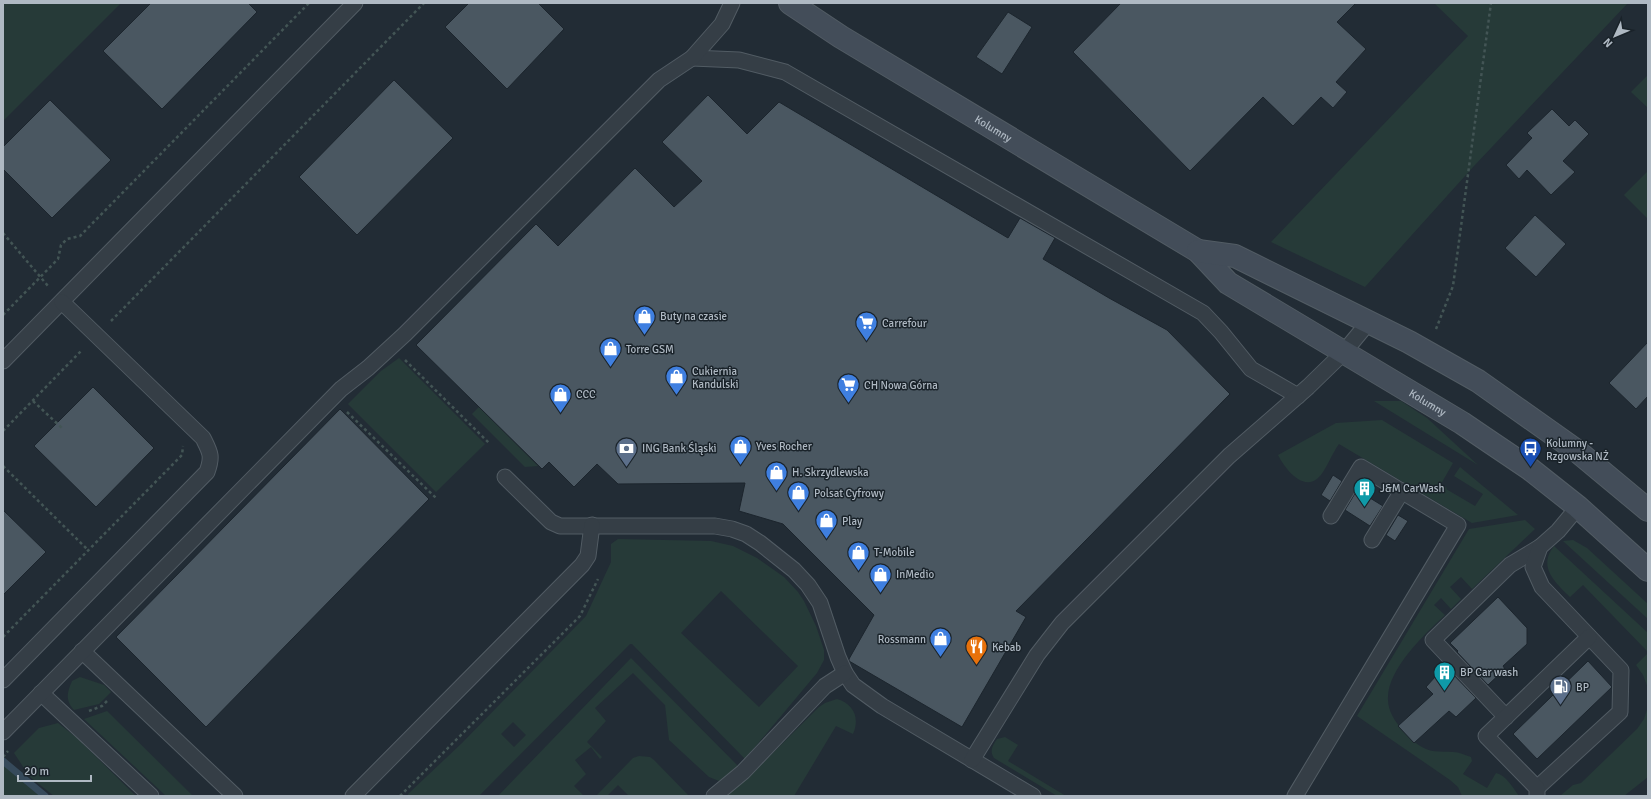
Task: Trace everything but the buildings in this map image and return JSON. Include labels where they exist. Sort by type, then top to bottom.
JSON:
[{"type":"street","name":"Kolumny","points":[[790,3],[841,37],[1198,251],[1228,283],[1462,423],[1530,469],[1578,507],[1648,570]]},
{"type":"street","name":"Kolumny","points":[[1198,251],[1235,256],[1427,352],[1478,381],[1533,418],[1577,451],[1648,510]]},
{"type":"lane","points":[[3,361],[356,3]]},
{"type":"lane","points":[[3,732],[341,389],[392,347],[659,80],[692,58],[722,24],[732,3]]},
{"type":"lane","points":[[692,58],[739,60],[786,72],[1203,313],[1221,332],[1251,369],[1298,396]]},
{"type":"lane","points":[[3,680],[207,472],[212,460],[210,451],[203,438],[62,302]]},
{"type":"lane","points":[[972,760],[1037,655],[1062,623],[1223,461],[1298,396],[1344,352],[1368,323]]},
{"type":"lane","points":[[1295,796],[1458,525],[1361,467],[1331,516]]},
{"type":"lane","points":[[505,477],[551,522],[560,526],[715,526],[732,529],[746,534],[771,551],[808,585],[820,603],[838,657],[845,673],[853,685],[865,695],[1033,796]]},
{"type":"lane","points":[[1372,540],[1402,491]]},
{"type":"lane","points":[[1506,717],[1433,640],[1510,565],[1540,547],[1558,531],[1578,507]]},
{"type":"lane","points":[[353,796],[582,566],[588,556],[592,525]]},
{"type":"lane","points":[[1540,547],[1533,567],[1542,586],[1621,670],[1620,712],[1537,792],[1486,736],[1589,636]]},
{"type":"lane","points":[[82,651],[234,796]]},
{"type":"lane","points":[[714,796],[743,772],[825,686],[845,673]]},
{"type":"lane","points":[[41,693],[151,796]]},
{"type":"path","points":[[3,315],[58,259],[62,245],[67,239],[80,236],[309,3]]},
{"type":"path","points":[[3,431],[424,3]]},
{"type":"path","points":[[1427,352],[1453,286],[1492,3]]},
{"type":"path","points":[[3,233],[62,302]]},
{"type":"path","points":[[392,347],[489,443]]},
{"type":"path","points":[[332,398],[436,498]]},
{"type":"path","points":[[33,400],[63,429]]},
{"type":"path","points":[[3,636],[182,454],[184,448],[183,440]]},
{"type":"path","points":[[3,466],[88,550]]},
{"type":"path","points":[[400,796],[580,616],[600,574]]},
{"type":"path","points":[[84,712],[102,706],[108,700]]},
{"type":"green space","points":[[3,3],[121,3],[3,121]]},
{"type":"green space","points":[[1434,3],[1628,3],[1474,166],[1365,287],[1271,242],[1468,36]]},
{"type":"green space","points":[[1648,75],[1648,108],[1631,92]]},
{"type":"green space","points":[[1648,171],[1648,219],[1624,195]]},
{"type":"green space","points":[[399,358],[485,444],[436,492],[348,404],[381,371]]},
{"type":"green space","points":[[1374,401],[1401,401],[1427,418],[1478,465]]},
{"type":"green space","points":[[479,407],[538,466],[525,467],[472,414]]},
{"type":"green space","points":[[1382,420],[1453,463],[1441,484],[1447,488],[1446,489],[1475,506],[1483,494],[1454,476],[1460,467],[1518,515],[1472,523],[1339,444],[1321,475],[1312,482],[1300,480],[1294,476],[1278,455],[1336,423]]},
{"type":"green space","points":[[1525,520],[1535,529],[1472,589],[1461,577],[1450,587],[1461,599],[1451,609],[1441,598],[1434,605],[1445,615],[1408,653],[1393,677],[1389,689],[1388,704],[1394,719],[1413,741],[1429,750],[1455,752],[1471,757],[1472,761],[1463,774],[1487,788],[1496,773],[1500,774],[1509,782],[1519,796],[1462,796],[1458,787],[1450,780],[1357,716],[1469,529]]},
{"type":"green space","points":[[618,539],[711,541],[733,546],[757,558],[784,577],[804,601],[816,626],[824,650],[824,660],[817,673],[745,759],[632,644],[630,644],[479,796],[408,796],[408,794],[462,743],[586,616],[611,562],[611,544]],"holes":[[[721,591],[798,666],[759,707],[681,633]],[[513,722],[526,735],[514,747],[501,734]]]},
{"type":"green space","points":[[1573,540],[1587,548],[1648,604],[1648,619],[1563,541]]},
{"type":"green space","points":[[1554,546],[1648,633],[1648,652],[1583,585],[1570,597],[1559,586],[1550,574],[1547,561]]},
{"type":"green space","points":[[1648,653],[1648,688],[1643,675],[1636,665]]},
{"type":"green space","points":[[631,658],[738,766],[719,781],[709,777],[669,740],[665,705],[633,673],[595,708],[606,721],[587,742],[602,757],[600,759],[591,747],[575,760],[586,774],[574,786],[584,796],[498,796]]},
{"type":"green space","points":[[80,677],[104,685],[111,692],[99,704],[74,710],[69,703],[68,693],[72,681]]},
{"type":"green space","points":[[837,699],[848,704],[854,712],[856,722],[853,734],[836,726],[794,796],[726,796],[749,777],[819,707],[825,703]]},
{"type":"green space","points":[[1648,707],[1648,777],[1624,796],[1560,796],[1573,785],[1581,783],[1637,729],[1644,719]]},
{"type":"green space","points":[[107,711],[193,796],[166,796],[84,719]]},
{"type":"green space","points":[[58,723],[77,738],[136,796],[54,796],[30,777],[14,753],[39,728]]},
{"type":"green space","points":[[1005,737],[1018,745],[1008,761],[1066,796],[1057,796],[994,758],[992,748],[994,744],[997,739]]},
{"type":"green space","points":[[639,756],[650,757],[654,760],[689,796],[629,796],[618,785],[607,796],[596,796],[633,758]]},
{"type":"green space","points":[[3,765],[40,796],[3,796]]},
{"type":"waterway","points":[[3,761],[45,796]]},
{"type":"place","name":"Buty na czasie","points":[[645,336]]},
{"type":"place","name":"Carrefour","points":[[866,342]]},
{"type":"place","name":"Torre GSM","points":[[611,368]]},
{"type":"place","name":"Cukiernia Kandulski","points":[[676,396]]},
{"type":"place","name":"CH Nowa Górna","points":[[848,404]]},
{"type":"place","name":"CCC","points":[[561,414]]},
{"type":"place","name":"Yves Rocher","points":[[741,466]]},
{"type":"place","name":"ING Bank Śląski","points":[[626,468]]},
{"type":"place","name":"Kolumny - Rzgowska NŻ","points":[[1530,468]]},
{"type":"place","name":"H. Skrzydlewska","points":[[776,492]]},
{"type":"place","name":"J&M CarWash","points":[[1364,508]]},
{"type":"place","name":"Polsat Cyfrowy","points":[[798,512]]},
{"type":"place","name":"Play","points":[[827,540]]},
{"type":"place","name":"T-Mobile","points":[[858,572]]},
{"type":"place","name":"InMedio","points":[[881,594]]},
{"type":"place","name":"Rossmann","points":[[941,658]]},
{"type":"place","name":"Kebab","points":[[976,666]]},
{"type":"place","name":"BP Car wash","points":[[1445,692]]},
{"type":"place","name":"BP","points":[[1561,706]]}]
